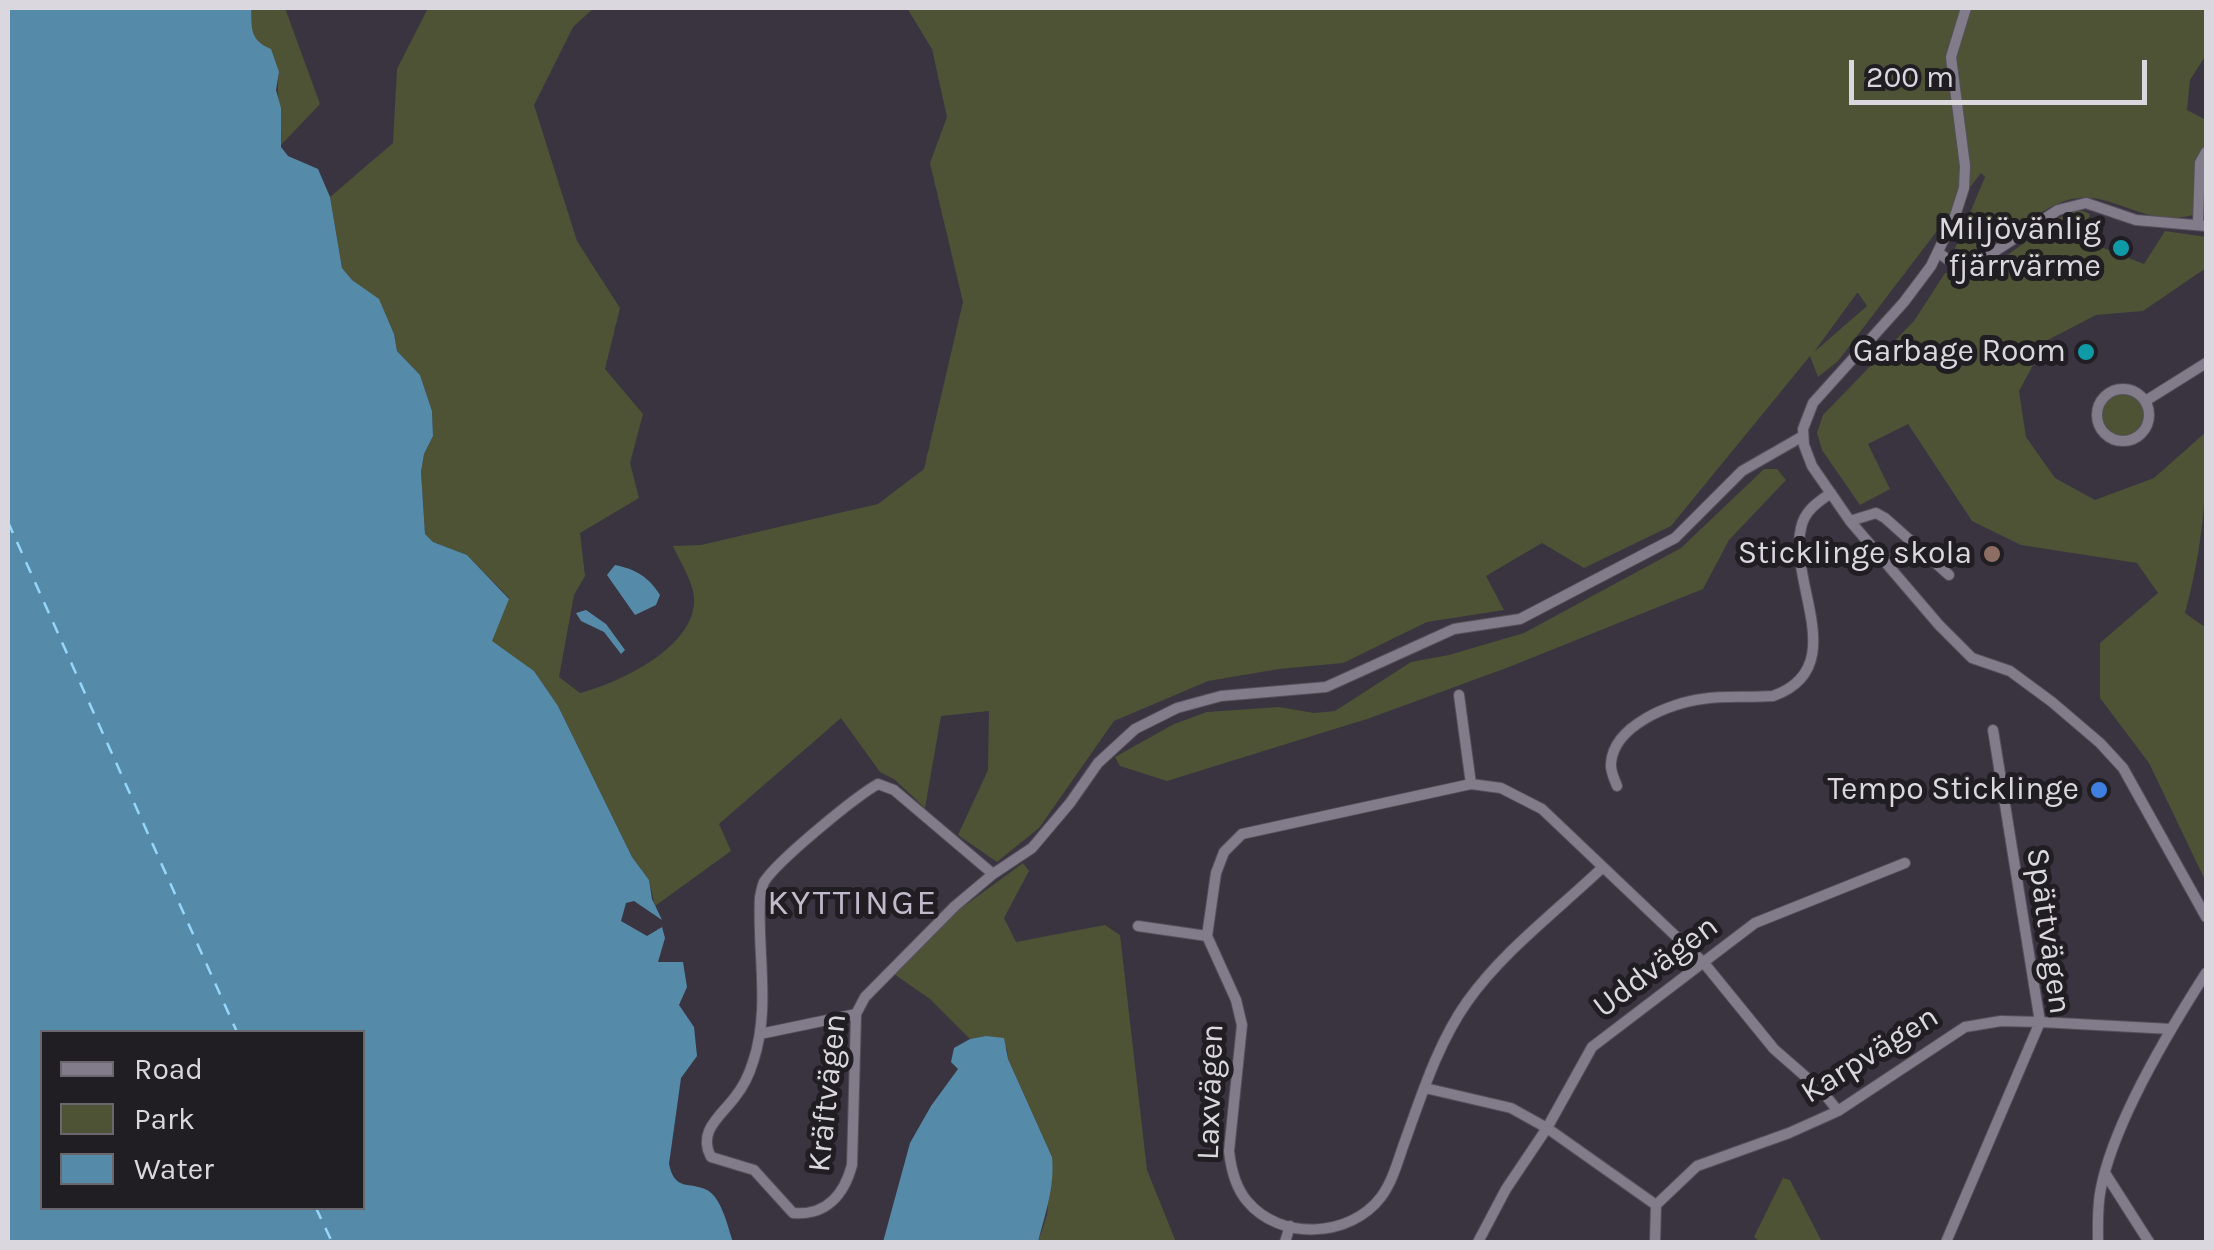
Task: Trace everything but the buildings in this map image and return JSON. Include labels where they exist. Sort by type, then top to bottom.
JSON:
[{"type":"street","points":[[1966,8],[1951,57],[1963,140],[1964,188],[1939,253],[1904,302],[1813,402],[1803,436],[1812,466],[1830,493],[1912,596],[1972,658],[2021,678],[2112,756],[2137,788],[2205,909]]},
{"type":"street","points":[[1939,253],[1967,263],[1986,257],[2058,210],[2086,203],[2136,220],[2202,225],[2200,163],[2206,152]]},
{"type":"street","points":[[2147,400],[2206,363]]},
{"type":"street","points":[[2130,390],[2147,400],[2144,432],[2132,441],[2115,441],[2096,422],[2096,409],[2109,394],[2130,390]]},
{"type":"street","name":"Kräftvägen","points":[[760,1034],[738,1094],[706,1134],[707,1151],[716,1160],[761,1174],[793,1213],[812,1214],[840,1193],[852,1164],[856,1014],[876,985],[954,906],[1032,848],[1114,745],[1156,717],[1221,696],[1326,686],[1352,678],[1454,629],[1520,619],[1675,538],[1742,471],[1803,436]]},
{"type":"street","points":[[1617,786],[1611,770],[1613,754],[1644,720],[1688,701],[1773,696],[1786,692],[1802,678],[1814,649],[1800,530],[1812,507],[1830,493]]},
{"type":"street","points":[[1850,520],[1876,513],[1949,575]]},
{"type":"street","points":[[1459,695],[1471,784]]},
{"type":"street","name":"Spättvägen","points":[[1946,1242],[2040,1022],[1993,730]]},
{"type":"street","points":[[856,1014],[760,1034],[763,884],[781,863],[878,784],[894,790],[993,874]]},
{"type":"street","points":[[1138,926],[1207,936],[1220,863],[1231,842],[1242,834],[1471,784],[1502,788],[1542,808],[1704,963],[1774,1049],[1822,1091],[1838,1111]]},
{"type":"street","name":"Uddvägen","points":[[1478,1242],[1592,1047],[1755,922],[1905,863]]},
{"type":"street","points":[[1286,1242],[1290,1226],[1323,1230],[1368,1212],[1388,1186],[1449,1031],[1470,998],[1488,975],[1603,867]]},
{"type":"street","name":"Laxvägen","points":[[1207,936],[1236,1000],[1242,1025],[1230,1129],[1231,1169],[1244,1198],[1255,1210],[1290,1226]]},
{"type":"street","points":[[2098,1242],[2099,1204],[2122,1128],[2171,1029],[2206,972]]},
{"type":"street","name":"Karpvägen","points":[[1656,1205],[1697,1166],[1838,1111],[1965,1026],[2001,1021],[2171,1029]]},
{"type":"street","points":[[1425,1088],[1511,1108],[1547,1128],[1656,1205],[1655,1242]]},
{"type":"street","points":[[2106,1173],[2149,1242]]},
{"type":"green space","points":[[251,8],[285,8],[320,104],[281,145],[279,72],[251,33]]},
{"type":"green space","points":[[428,8],[594,8],[573,27],[534,105],[577,241],[620,308],[605,369],[643,414],[630,463],[639,498],[580,533],[585,576],[574,595],[559,677],[580,693],[615,681],[653,660],[683,631],[692,615],[694,597],[673,546],[701,545],[878,504],[924,469],[963,302],[930,163],[947,117],[932,49],[907,8],[2206,8],[2206,55],[2190,80],[2187,110],[2206,120],[2206,147],[2199,156],[2193,215],[2162,217],[2093,198],[2079,198],[2048,208],[1993,247],[1962,256],[1954,251],[1985,177],[1981,173],[1838,361],[1818,377],[1810,356],[1671,526],[1584,568],[1542,543],[1486,576],[1504,610],[1427,622],[1343,663],[1208,681],[1114,721],[1039,828],[997,862],[958,835],[988,770],[989,711],[941,716],[925,808],[894,779],[880,772],[841,718],[719,824],[731,851],[655,906],[649,880],[632,857],[558,706],[534,671],[491,641],[509,598],[467,555],[433,542],[425,534],[421,472],[433,436],[432,411],[420,375],[397,351],[379,300],[342,268],[330,197],[393,143],[397,69]],"holes":[[[1857,293],[1867,306],[1814,352]]]},
{"type":"green space","points":[[2077,209],[2090,214],[2083,240],[2144,264],[2165,231],[2206,237],[2206,268],[2143,311],[2096,315],[2046,341],[2019,391],[2026,437],[2055,478],[2095,500],[2154,478],[2206,432],[2202,523],[2185,613],[2206,628],[2206,882],[2149,763],[2100,698],[2100,643],[2158,593],[2137,563],[2021,545],[1972,521],[1908,424],[1868,444],[1890,489],[1860,505],[1822,450],[1817,433],[1823,415],[1914,321],[1945,273],[1973,273],[1989,266]]},
{"type":"green space","points":[[2123,394],[2138,400],[2144,415],[2138,430],[2123,436],[2108,430],[2102,415],[2108,400]]},
{"type":"green space","points":[[1764,469],[1777,469],[1786,480],[1729,540],[1703,589],[1370,718],[1167,781],[1120,766],[1115,757],[1174,724],[1207,712],[1279,707],[1314,713],[1335,711],[1411,662],[1524,633],[1681,548]]},
{"type":"green space","points":[[1023,863],[1029,871],[1004,918],[1016,942],[1105,925],[1120,935],[1147,1170],[1176,1242],[1038,1242],[1047,1215],[1052,1157],[1007,1049],[986,1036],[970,1039],[930,999],[894,974],[952,915]]},
{"type":"green space","points":[[1783,1178],[1790,1180],[1822,1242],[1760,1242],[1754,1237]]},
{"type":"water","points":[[8,8],[251,8],[253,33],[271,49],[279,72],[276,90],[281,108],[281,147],[288,156],[318,169],[330,197],[342,268],[379,299],[397,351],[420,375],[432,411],[433,436],[421,472],[425,534],[433,542],[467,555],[509,599],[492,641],[534,671],[558,706],[632,857],[649,880],[652,899],[662,920],[634,901],[626,903],[621,921],[647,936],[662,927],[665,938],[658,962],[683,962],[687,987],[679,1005],[694,1027],[697,1056],[681,1078],[669,1164],[679,1182],[707,1190],[717,1200],[733,1242],[8,1242]]},
{"type":"water","points":[[615,565],[651,583],[660,595],[656,605],[635,615],[607,575]]},
{"type":"water","points":[[586,610],[606,624],[625,650],[621,654],[604,632],[581,621],[576,613]]},
{"type":"water","points":[[986,1036],[1004,1038],[1008,1059],[1052,1157],[1051,1190],[1038,1242],[883,1242],[910,1143],[958,1069],[951,1062],[954,1048]]},
{"type":"ferry route","points":[[8,522],[236,1030]]},
{"type":"ferry route","points":[[317,1210],[332,1242]]},
{"type":"place","name":"Miljövänlig fjärrvärme","points":[[2121,248]]},
{"type":"place","name":"Garbage Room","points":[[2086,352]]},
{"type":"place","name":"Sticklinge skola","points":[[1992,554]]},
{"type":"place","name":"Tempo Sticklinge","points":[[2099,790]]},
{"type":"district","name":"KYTTINGE","points":[[853,904]]}]
